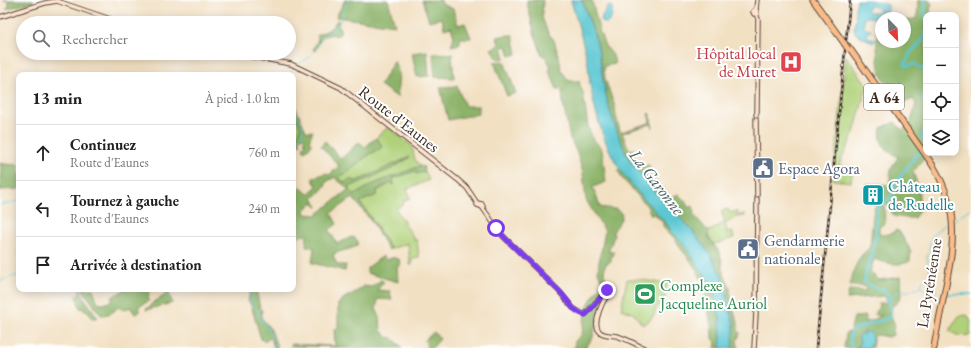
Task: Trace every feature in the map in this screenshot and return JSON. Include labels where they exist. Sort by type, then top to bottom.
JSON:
[{"type":"highway","name":"La Pyrénéenne","points":[[814,0],[937,173],[950,206],[953,228],[952,244],[933,348]]},
{"type":"main road","points":[[754,348],[756,312],[757,197],[757,0]]},
{"type":"main road","points":[[0,17],[55,1],[102,16]]},
{"type":"main road","name":"Route d'Eaunes","points":[[270,60],[292,64],[341,88],[458,180],[467,188],[477,205],[482,207],[502,235],[562,294],[571,306],[578,311],[586,314],[606,291],[609,290],[609,293],[604,300],[597,317],[597,326],[599,331],[604,334],[625,339],[644,348]]},
{"type":"green space","points":[[3,0],[33,0],[34,2],[6,9],[9,6],[8,1]]},
{"type":"green space","points":[[345,0],[388,0],[395,25],[336,17]]},
{"type":"green space","points":[[422,0],[441,0],[442,4],[453,9],[458,25],[465,23],[471,38],[460,38],[460,44],[451,46],[454,37],[451,27],[444,29],[442,18],[429,21]]},
{"type":"green space","points":[[527,0],[543,0],[542,17],[548,33],[554,40],[561,70],[569,81],[579,81],[583,93],[588,126],[593,139],[602,149],[606,182],[593,187],[600,207],[616,209],[622,214],[621,219],[613,232],[614,236],[609,250],[609,252],[614,252],[613,256],[611,261],[605,265],[604,275],[612,286],[611,293],[607,298],[598,318],[593,337],[586,348],[574,348],[575,341],[582,334],[583,323],[589,303],[597,290],[604,285],[598,272],[605,231],[586,200],[583,173],[577,153],[570,138],[563,104],[562,90],[557,89],[549,71],[551,67],[546,57],[542,55],[534,32]]},
{"type":"green space","points":[[582,0],[592,0],[599,30],[605,46],[613,55],[615,64],[604,66],[605,79],[615,107],[620,131],[621,132],[649,123],[649,113],[650,115],[653,128],[651,124],[622,133],[628,147],[631,150],[634,149],[632,152],[633,154],[643,167],[648,165],[650,166],[649,171],[646,172],[646,174],[651,175],[651,177],[671,198],[678,194],[689,208],[693,206],[695,212],[693,214],[707,230],[710,231],[708,233],[708,237],[720,253],[723,272],[730,287],[735,315],[738,322],[738,330],[740,334],[737,340],[738,348],[732,348],[734,324],[725,284],[710,254],[691,229],[654,191],[627,156],[610,111],[596,40]]},
{"type":"green space","points":[[918,0],[929,0],[932,4],[930,12],[923,12],[923,156],[927,156],[913,172],[919,189],[919,211],[914,218],[906,218],[894,216],[879,193],[866,193],[866,183],[889,185],[891,169],[898,157],[884,146],[881,138],[881,128],[895,122],[902,130],[910,125],[916,104],[913,99],[901,104],[901,86],[899,81],[893,85],[887,83],[883,79],[880,73],[877,48],[911,48],[911,20],[917,18]]},
{"type":"green space","points":[[337,20],[339,22],[338,26],[340,27],[340,34],[323,37],[315,51],[313,50],[318,40],[317,35],[328,30]]},
{"type":"green space","points":[[513,35],[517,54],[510,56],[507,46],[502,47],[505,58],[498,59],[491,49],[499,45],[497,37]]},
{"type":"green space","points":[[427,51],[429,76],[417,77],[412,53]]},
{"type":"green space","points":[[433,53],[452,54],[454,78],[435,77]]},
{"type":"green space","points":[[846,56],[867,85],[854,133],[839,165],[853,168],[851,182],[833,180]]},
{"type":"green space","points":[[394,61],[399,74],[397,97],[380,85]]},
{"type":"green space","points":[[504,61],[516,93],[507,96],[494,62]]},
{"type":"green space","points":[[457,86],[465,106],[479,106],[478,114],[448,120],[440,87]]},
{"type":"green space","points":[[296,109],[307,132],[313,131],[310,138],[312,145],[305,151],[303,148],[306,143],[304,142],[305,139],[303,137],[299,140],[301,143],[299,145],[297,142],[296,143],[296,138],[300,131],[300,126],[297,119]]},
{"type":"green space","points":[[296,119],[300,126],[300,131],[296,138]]},
{"type":"green space","points":[[388,127],[412,146],[415,160],[420,166],[371,185],[355,195],[349,187],[391,169],[409,158],[362,179],[345,183],[339,178],[367,156],[381,148],[382,145],[376,138]]},
{"type":"green space","points":[[376,138],[382,146],[367,156],[346,174],[341,175],[339,178],[345,183],[349,179],[353,180],[354,182],[409,158],[391,169],[349,187],[355,195],[371,185],[420,166],[423,166],[425,171],[417,174],[415,171],[393,179],[394,185],[391,183],[377,190],[377,195],[360,202],[391,249],[388,250],[372,222],[353,198],[331,213],[337,224],[329,230],[337,244],[351,237],[358,241],[357,246],[333,255],[337,265],[346,265],[345,271],[312,263],[314,247],[306,247],[307,235],[296,237],[296,188],[299,186],[308,194],[317,186],[312,179],[326,173],[329,175],[339,166],[321,146],[325,141],[341,159],[359,142],[365,147]],"holes":[[[335,177],[349,189],[316,215],[305,214],[304,211],[312,203],[318,207],[313,198],[326,185],[326,182]]]},
{"type":"green space","points":[[0,163],[16,165],[16,189],[0,190],[0,175],[2,175]]},
{"type":"green space","points":[[620,169],[667,224],[671,231],[683,243],[709,281],[720,317],[720,348],[715,348],[716,342],[712,336],[711,320],[706,305],[707,301],[704,290],[705,285],[691,261],[663,226],[663,223],[653,214],[651,215],[647,206],[621,177],[618,170]]},
{"type":"green space","points":[[415,171],[417,174],[425,171],[429,180],[407,189],[410,198],[403,201],[404,204],[396,209],[414,240],[417,240],[419,258],[412,259],[412,265],[410,265],[408,243],[391,249],[360,202],[377,195],[377,191],[391,183],[394,184],[392,179]]},
{"type":"green space","points":[[879,202],[884,205],[885,224],[881,225],[879,234],[886,235],[896,230],[899,231],[911,251],[910,261],[902,264],[888,263],[874,259],[870,272],[879,280],[900,277],[902,289],[899,301],[892,306],[891,316],[895,325],[893,335],[888,337],[878,335],[874,336],[872,348],[868,348],[872,338],[862,335],[859,347],[867,348],[844,348],[846,333],[850,332],[854,317],[866,316],[864,322],[871,321],[882,315],[874,315],[879,306],[878,303],[886,303],[886,298],[884,296],[847,299],[849,290],[866,291],[865,286],[850,286],[857,263],[870,246],[874,208]]},
{"type":"green space","points":[[728,209],[730,213],[737,211],[738,215],[745,214],[745,216],[736,217],[725,224],[727,232],[732,231],[734,238],[714,244],[708,233],[725,222],[721,211]]},
{"type":"green space","points":[[383,256],[386,260],[393,258],[399,259],[400,266],[397,267],[398,282],[367,273],[367,268]]},
{"type":"green space","name":"Complexe Jacqueline Auriol","points":[[627,279],[637,279],[667,284],[664,303],[659,303],[659,306],[656,308],[653,316],[643,325],[633,313],[621,309]]},
{"type":"green space","points":[[381,280],[384,282],[377,290],[390,291],[392,300],[378,299],[376,309],[380,317],[381,332],[388,338],[391,337],[403,348],[290,346],[292,344],[335,346],[334,328],[338,329],[338,304],[344,298],[364,286],[372,287]]},
{"type":"green space","points":[[80,292],[98,318],[92,318],[88,311],[80,308],[76,296],[81,294]]},
{"type":"green space","points":[[84,292],[94,292],[98,303],[103,304],[112,301],[112,297],[121,292],[149,292],[149,301],[138,307],[140,312],[135,314],[130,307],[124,310],[117,307],[114,311],[106,315],[101,315]]},
{"type":"green space","points":[[166,292],[169,292],[172,303],[146,310],[151,306],[151,304],[167,294]]},
{"type":"green space","points":[[250,292],[257,292],[260,308],[262,310],[261,317],[271,330],[277,348],[274,348],[271,338],[263,341],[261,339],[251,305],[248,301]]},
{"type":"green space","points":[[967,315],[971,321],[970,335],[959,336],[949,331],[959,316]]},
{"type":"green space","points":[[434,332],[440,339],[432,348],[427,348],[425,340]]},
{"type":"water","points":[[571,0],[582,0],[596,40],[610,111],[627,156],[654,191],[691,229],[710,254],[721,274],[725,284],[734,324],[732,348],[720,348],[720,317],[709,281],[683,243],[639,194],[620,169],[610,152],[596,113],[586,57]]},
{"type":"water","points":[[857,0],[870,0],[888,5],[888,11],[879,10],[876,7],[870,6],[867,10],[869,12],[875,12],[875,18],[864,18],[864,28],[871,30],[867,36],[875,39],[873,43],[855,33],[855,9]]},
{"type":"water","points":[[607,6],[612,6],[612,12],[610,21],[605,23],[602,22],[601,18]]},
{"type":"water","points":[[865,331],[871,333],[872,335],[868,348],[859,347],[859,336],[861,334],[863,335]]},
{"type":"waterway","points":[[314,51],[322,38],[334,30],[339,23],[349,0]]},
{"type":"waterway","points":[[925,0],[925,12]]},
{"type":"waterway","points":[[923,39],[911,52],[905,64],[907,66],[915,64],[923,69]]},
{"type":"waterway","points":[[297,65],[310,57],[313,53]]},
{"type":"waterway","points":[[290,72],[295,67]]},
{"type":"waterway","points":[[296,115],[300,120],[303,131],[302,135],[296,142]]},
{"type":"waterway","points":[[923,134],[923,138]]},
{"type":"waterway","points":[[851,348],[850,335],[854,329],[889,318],[891,316],[887,293],[884,290],[873,287],[865,282],[865,275],[873,253],[873,244],[876,237],[875,219],[879,206],[889,199],[893,193],[897,181],[916,155],[923,152]]},
{"type":"waterway","points":[[0,205],[16,202]]},
{"type":"waterway","points":[[954,221],[971,209]]},
{"type":"waterway","points":[[920,287],[924,279],[930,273],[927,258],[932,235],[943,226],[949,224]]},
{"type":"waterway","points":[[0,281],[16,276]]},
{"type":"waterway","points":[[889,303],[890,300],[893,299],[892,296],[901,290],[907,292],[920,287]]},
{"type":"waterway","points":[[921,287],[932,292],[937,291]]},
{"type":"waterway","points":[[252,292],[250,302],[257,309],[259,316],[270,332],[276,348]]},
{"type":"waterway","points":[[946,294],[971,294]]},
{"type":"railway","points":[[816,348],[850,0]]},
{"type":"place","name":"Hôpital local de Muret","points":[[791,62]]},
{"type":"place","name":"Espace Agora","points":[[763,168]]},
{"type":"place","name":"Château de Rudelle","points":[[873,195]]},
{"type":"place","name":"Gendarmerie nationale","points":[[748,249]]},
{"type":"place","name":"Complexe Jacqueline Auriol","points":[[645,294]]},
{"type":"route","points":[[496,228],[562,294],[571,306],[580,313],[585,315],[588,313],[607,290]]},
{"type":"water label","name":"La Garonne","points":[[657,182]]}]
